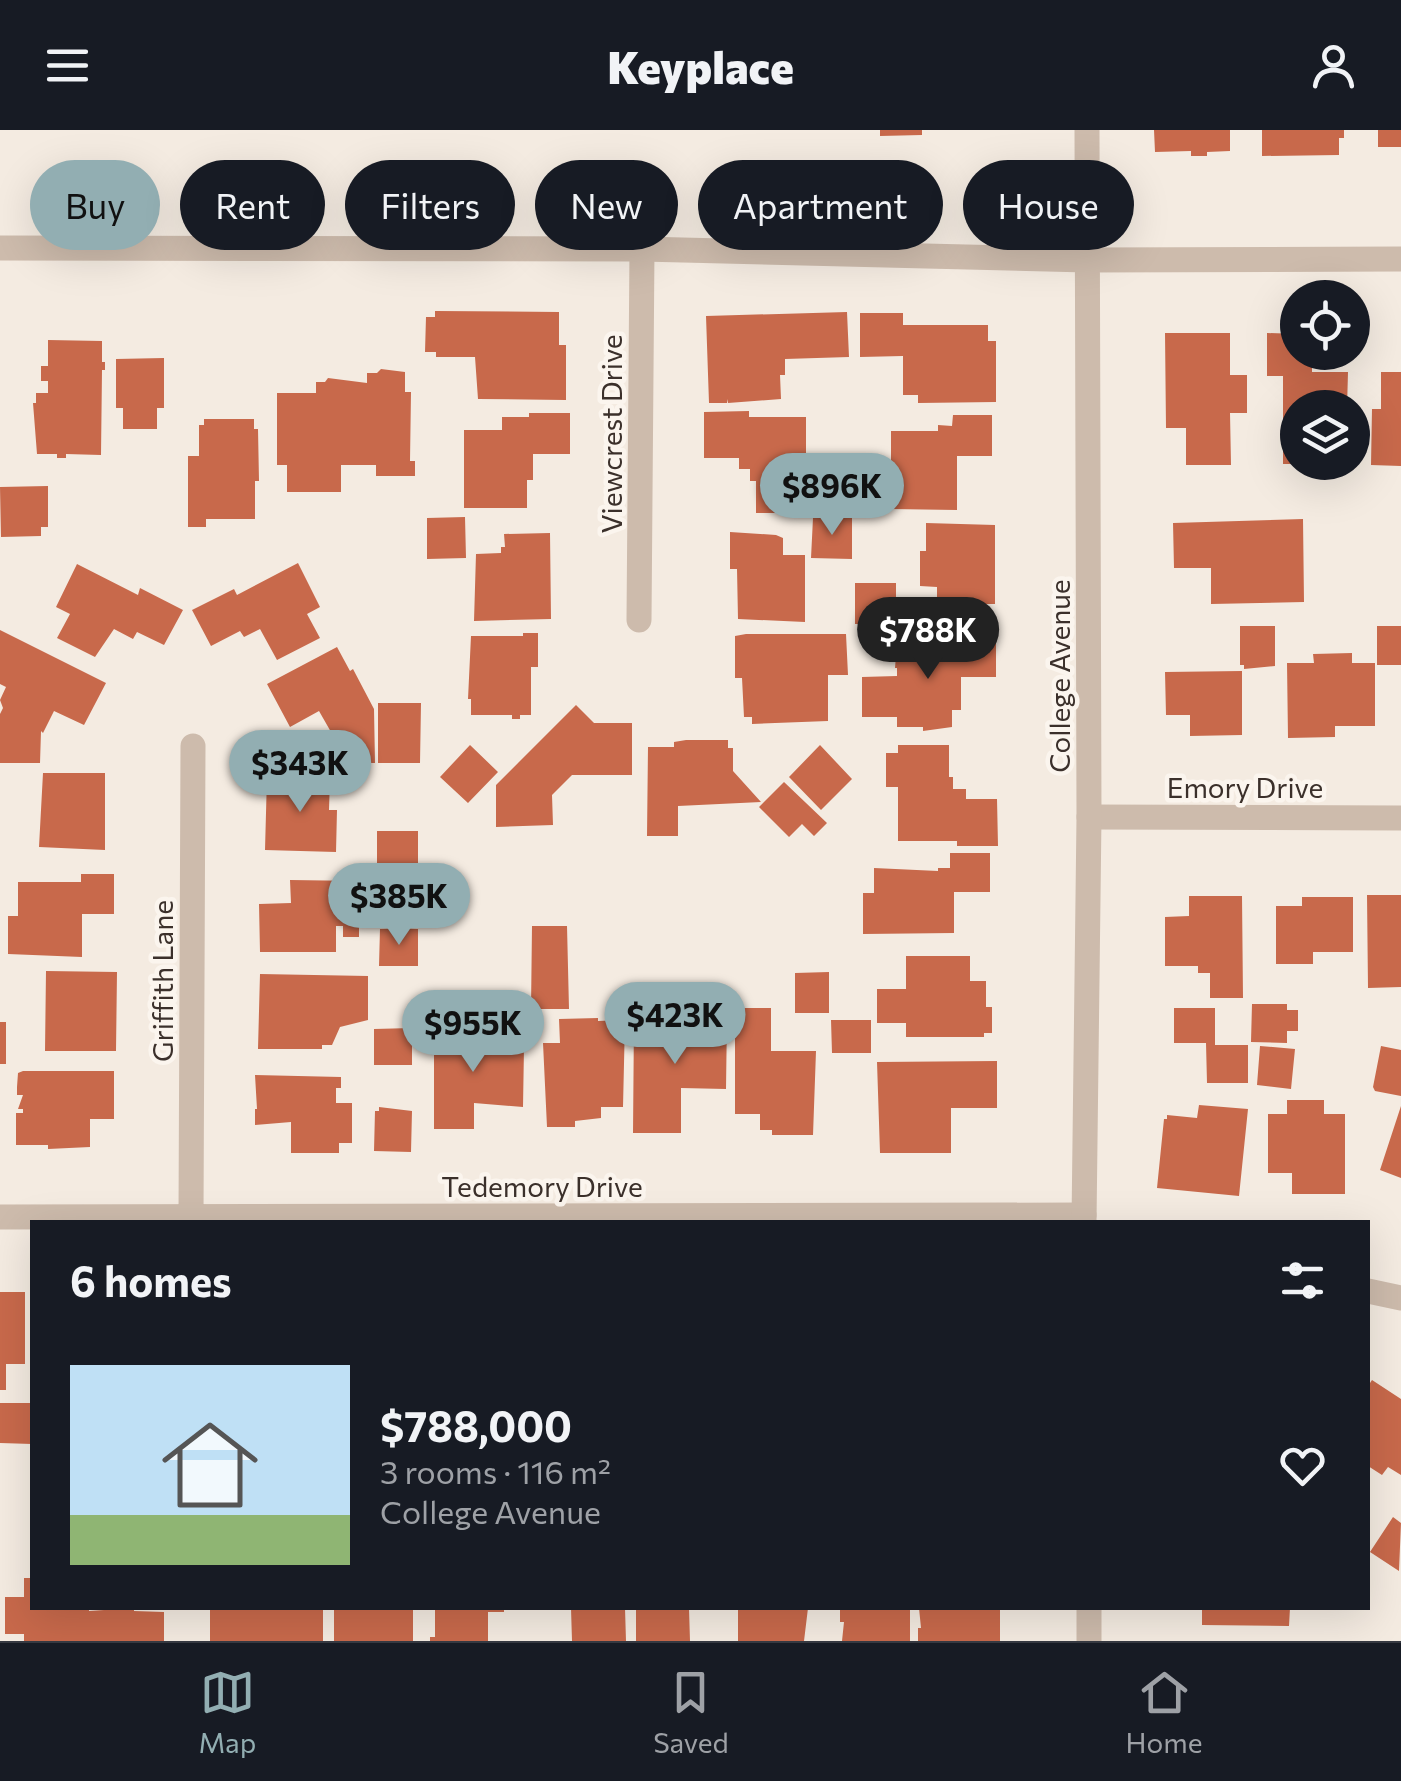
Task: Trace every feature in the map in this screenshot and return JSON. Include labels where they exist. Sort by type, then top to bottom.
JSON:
[{"type":"street","name":"College Avenue","points":[[1084,1219],[1089,816],[1088,130]]},
{"type":"street","points":[[0,248],[535,249]]},
{"type":"street","name":"Viewcrest Drive","points":[[640,620],[642,250]]},
{"type":"street","points":[[678,250],[1087,260],[1401,259]]},
{"type":"street","name":"Griffith Lane","points":[[192,1216],[193,746]]},
{"type":"street","name":"Emory Drive","points":[[1089,816],[1401,818]]},
{"type":"street","name":"Tedemory Drive","points":[[0,1216],[1084,1219]]},
{"type":"street","points":[[1370,1291],[1401,1298]]},
{"type":"street","points":[[1089,1610],[1089,1641]]},
{"type":"building","points":[[880,130],[922,130],[922,135],[880,136]]},
{"type":"building","points":[[1154,130],[1230,130],[1230,151],[1207,152],[1207,156],[1191,156],[1191,151],[1155,152]]},
{"type":"building","points":[[1262,130],[1344,130],[1344,138],[1339,138],[1339,155],[1262,156]]},
{"type":"building","points":[[1378,130],[1401,130],[1401,147],[1378,147]]},
{"type":"building","points":[[435,311],[559,312],[559,345],[566,345],[566,400],[478,399],[475,357],[436,357],[436,352],[425,352],[426,317],[435,317]]},
{"type":"building","points":[[847,312],[849,357],[785,359],[785,375],[780,375],[781,399],[709,403],[706,316]]},
{"type":"building","points":[[860,313],[903,313],[903,325],[988,325],[988,341],[996,341],[996,402],[918,403],[918,395],[903,395],[903,356],[860,357]]},
{"type":"building","points":[[1165,333],[1230,333],[1230,375],[1247,375],[1247,413],[1230,413],[1231,465],[1186,465],[1186,428],[1166,428]]},
{"type":"building","points":[[1267,333],[1280,333],[1280,370],[1348,372],[1348,390],[1283,390],[1283,376],[1267,376]]},
{"type":"building","points":[[48,340],[102,341],[105,370],[101,455],[66,454],[66,458],[57,458],[57,454],[37,454],[33,403],[36,393],[48,393],[48,381],[41,381],[41,366],[48,366]]},
{"type":"building","points":[[164,358],[164,408],[157,408],[157,429],[123,429],[123,408],[116,408],[116,359]]},
{"type":"building","points":[[381,369],[405,372],[405,392],[411,392],[410,461],[415,461],[415,476],[376,476],[376,465],[341,465],[341,492],[287,492],[287,465],[277,465],[277,393],[316,393],[316,382],[328,378],[367,383],[367,373]]},
{"type":"building","points":[[1381,372],[1401,372],[1401,466],[1371,465],[1372,409],[1381,409]]},
{"type":"building","points":[[749,411],[749,417],[806,417],[806,470],[818,470],[819,504],[806,505],[806,513],[756,513],[756,481],[750,481],[750,469],[739,469],[739,458],[704,458],[704,412]]},
{"type":"building","points":[[529,413],[570,413],[570,454],[533,454],[533,480],[527,480],[527,508],[464,508],[464,430],[502,430],[502,417],[529,417]]},
{"type":"building","points":[[953,415],[992,415],[992,456],[957,456],[957,510],[891,509],[891,431],[938,431],[938,425],[952,426]]},
{"type":"building","points":[[204,419],[254,419],[254,429],[258,429],[259,481],[255,481],[255,519],[206,519],[206,527],[188,527],[188,456],[199,456],[199,425],[204,425]]},
{"type":"building","points":[[48,486],[48,527],[41,527],[41,536],[1,537],[0,487]]},
{"type":"building","points":[[465,517],[466,558],[427,559],[427,518]]},
{"type":"building","points":[[813,518],[852,518],[852,559],[811,558]]},
{"type":"building","points":[[1303,519],[1304,602],[1211,604],[1211,568],[1174,568],[1173,523]]},
{"type":"building","points":[[926,523],[995,525],[995,604],[976,608],[976,604],[937,604],[937,587],[920,586],[920,551],[926,551]]},
{"type":"building","points":[[730,532],[776,535],[783,538],[783,555],[805,555],[805,622],[738,619],[737,569],[730,569]]},
{"type":"building","points":[[550,533],[551,619],[474,621],[476,554],[501,553],[501,547],[505,547],[504,534]]},
{"type":"building","points":[[298,563],[320,607],[307,614],[320,638],[277,660],[260,629],[244,637],[240,631],[211,646],[192,610],[234,589],[237,595]]},
{"type":"building","points":[[77,564],[138,595],[140,588],[183,610],[164,645],[137,632],[133,639],[114,629],[95,657],[57,638],[70,614],[56,607]]},
{"type":"building","points":[[855,583],[896,583],[896,624],[855,624]]},
{"type":"building","points":[[1240,626],[1275,626],[1275,666],[1244,669],[1240,665]]},
{"type":"building","points":[[1377,626],[1401,626],[1401,665],[1377,665]]},
{"type":"building","points":[[0,630],[106,683],[84,725],[54,711],[41,731],[40,763],[0,763],[0,700],[6,687],[0,684]]},
{"type":"building","points":[[538,633],[538,667],[531,667],[531,715],[512,719],[512,715],[471,715],[471,636]]},
{"type":"building","points":[[846,634],[848,675],[828,675],[828,721],[752,724],[752,717],[744,717],[742,678],[735,678],[735,636]]},
{"type":"building","points":[[956,637],[996,637],[996,677],[961,677],[961,710],[952,710],[952,727],[923,731],[923,727],[897,727],[897,717],[862,717],[862,677],[897,676],[897,643],[957,643]]},
{"type":"building","points":[[337,647],[374,709],[375,763],[335,763],[335,739],[319,711],[290,727],[267,684]]},
{"type":"building","points":[[1352,653],[1352,663],[1375,663],[1375,726],[1335,726],[1335,737],[1288,738],[1287,663],[1314,663],[1313,654]]},
{"type":"building","points":[[1242,671],[1242,735],[1190,736],[1190,715],[1166,715],[1165,672]]},
{"type":"building","points":[[378,703],[421,703],[420,763],[378,763]]},
{"type":"building","points":[[576,705],[594,723],[632,723],[632,775],[572,775],[552,795],[553,825],[496,827],[496,785]]},
{"type":"building","points":[[728,740],[728,748],[733,748],[733,771],[761,802],[678,806],[678,836],[647,836],[648,747],[674,747],[674,742]]},
{"type":"building","points":[[470,745],[498,772],[468,803],[440,777]]},
{"type":"building","points":[[820,745],[852,779],[821,810],[789,777]]},
{"type":"building","points":[[898,745],[949,745],[953,789],[966,789],[966,799],[997,799],[998,846],[898,841],[898,787],[886,787],[886,753],[898,753]]},
{"type":"building","points":[[43,773],[105,773],[105,850],[39,847]]},
{"type":"building","points":[[267,776],[330,777],[329,810],[337,810],[336,852],[265,850]]},
{"type":"building","points":[[784,782],[827,823],[814,836],[802,824],[789,837],[759,807]]},
{"type":"building","points":[[377,831],[418,831],[418,868],[405,868],[405,886],[386,886],[386,868],[377,868]]},
{"type":"building","points":[[950,853],[990,853],[990,892],[954,892],[954,933],[863,934],[863,893],[874,893],[874,868],[938,871],[950,868]]},
{"type":"building","points":[[81,874],[114,874],[114,914],[82,914],[82,957],[8,954],[8,916],[18,916],[18,882],[81,882]]},
{"type":"building","points":[[290,880],[361,881],[359,937],[343,937],[343,926],[336,926],[336,952],[260,952],[259,904],[291,903]]},
{"type":"building","points":[[1367,895],[1401,895],[1401,987],[1368,988]]},
{"type":"building","points":[[1189,896],[1242,896],[1243,998],[1210,998],[1210,973],[1198,973],[1198,966],[1165,966],[1165,917],[1189,916]]},
{"type":"building","points":[[1302,897],[1353,897],[1353,952],[1313,952],[1313,964],[1276,964],[1276,906],[1302,906]]},
{"type":"building","points":[[532,926],[567,926],[569,1009],[531,1009]]},
{"type":"building","points":[[380,929],[418,929],[418,966],[379,966]]},
{"type":"building","points":[[906,956],[970,956],[970,981],[986,981],[992,1033],[984,1033],[984,1037],[906,1037],[906,1023],[877,1023],[877,989],[906,989]]},
{"type":"building","points":[[46,971],[117,972],[116,1051],[45,1051]]},
{"type":"building","points":[[829,972],[829,1013],[795,1013],[795,973]]},
{"type":"building","points":[[260,974],[368,976],[368,1020],[340,1027],[332,1045],[322,1045],[322,1049],[258,1049]]},
{"type":"building","points":[[1252,1004],[1287,1004],[1287,1010],[1298,1010],[1298,1031],[1287,1031],[1287,1043],[1251,1042]]},
{"type":"building","points":[[735,1008],[771,1008],[771,1051],[816,1051],[813,1135],[772,1135],[772,1130],[760,1130],[760,1114],[735,1114]]},
{"type":"building","points":[[1174,1008],[1215,1008],[1215,1045],[1248,1045],[1248,1083],[1207,1083],[1206,1043],[1174,1043]]},
{"type":"building","points":[[727,1016],[726,1089],[681,1088],[681,1133],[633,1133],[634,1018]]},
{"type":"building","points":[[559,1019],[625,1020],[623,1107],[601,1107],[601,1118],[575,1121],[575,1127],[547,1127],[543,1043],[560,1043]]},
{"type":"building","points":[[831,1020],[871,1020],[871,1053],[832,1053]]},
{"type":"building","points":[[0,1022],[6,1022],[6,1064],[0,1064]]},
{"type":"building","points":[[434,1024],[484,1024],[484,1047],[524,1047],[523,1107],[474,1103],[474,1129],[434,1129]]},
{"type":"building","points":[[412,1028],[412,1065],[374,1065],[374,1029]]},
{"type":"building","points":[[1260,1046],[1295,1049],[1291,1089],[1257,1085]]},
{"type":"building","points":[[1381,1046],[1401,1050],[1401,1096],[1375,1091],[1373,1087]]},
{"type":"building","points":[[997,1061],[997,1108],[951,1108],[951,1153],[880,1153],[877,1062]]},
{"type":"building","points":[[114,1071],[114,1119],[90,1119],[90,1147],[48,1149],[48,1145],[16,1145],[16,1113],[23,1113],[23,1109],[18,1109],[23,1095],[17,1095],[18,1073]]},
{"type":"building","points":[[255,1075],[341,1077],[336,1103],[352,1103],[352,1143],[339,1143],[339,1153],[291,1153],[291,1122],[255,1125]]},
{"type":"building","points":[[1287,1100],[1324,1100],[1324,1114],[1345,1114],[1345,1194],[1292,1194],[1292,1173],[1268,1173],[1268,1114],[1287,1114]]},
{"type":"building","points":[[1199,1105],[1248,1109],[1239,1196],[1157,1188],[1164,1119],[1167,1115],[1197,1118]]},
{"type":"building","points":[[1401,1106],[1401,1178],[1380,1170]]},
{"type":"building","points":[[379,1107],[412,1111],[411,1152],[374,1151],[375,1111]]},
{"type":"building","points":[[0,1292],[25,1292],[25,1364],[6,1364],[6,1390],[0,1390]]},
{"type":"building","points":[[1372,1380],[1401,1399],[1401,1475],[1388,1467],[1382,1475],[1370,1467]]},
{"type":"building","points":[[0,1403],[30,1403],[30,1444],[0,1443]]},
{"type":"building","points":[[1393,1517],[1401,1523],[1399,1571],[1370,1552]]},
{"type":"building","points":[[24,1578],[30,1578],[30,1610],[164,1612],[164,1641],[24,1641],[24,1634],[5,1634],[5,1597],[24,1597]]},
{"type":"building","points":[[210,1610],[323,1610],[323,1641],[210,1641]]},
{"type":"building","points":[[334,1610],[413,1610],[413,1641],[334,1641]]},
{"type":"building","points":[[435,1610],[504,1610],[488,1612],[488,1641],[430,1641],[430,1637],[435,1637]]},
{"type":"building","points":[[571,1610],[625,1610],[626,1641],[572,1641]]},
{"type":"building","points":[[636,1610],[689,1610],[690,1641],[636,1641]]},
{"type":"building","points":[[738,1610],[808,1610],[804,1641],[738,1641]]},
{"type":"building","points":[[840,1610],[910,1610],[910,1641],[842,1641],[844,1622],[840,1622]]},
{"type":"building","points":[[919,1610],[1000,1610],[1000,1641],[918,1641]]},
{"type":"building","points":[[1202,1610],[1290,1610],[1289,1626],[1202,1625]]}]
